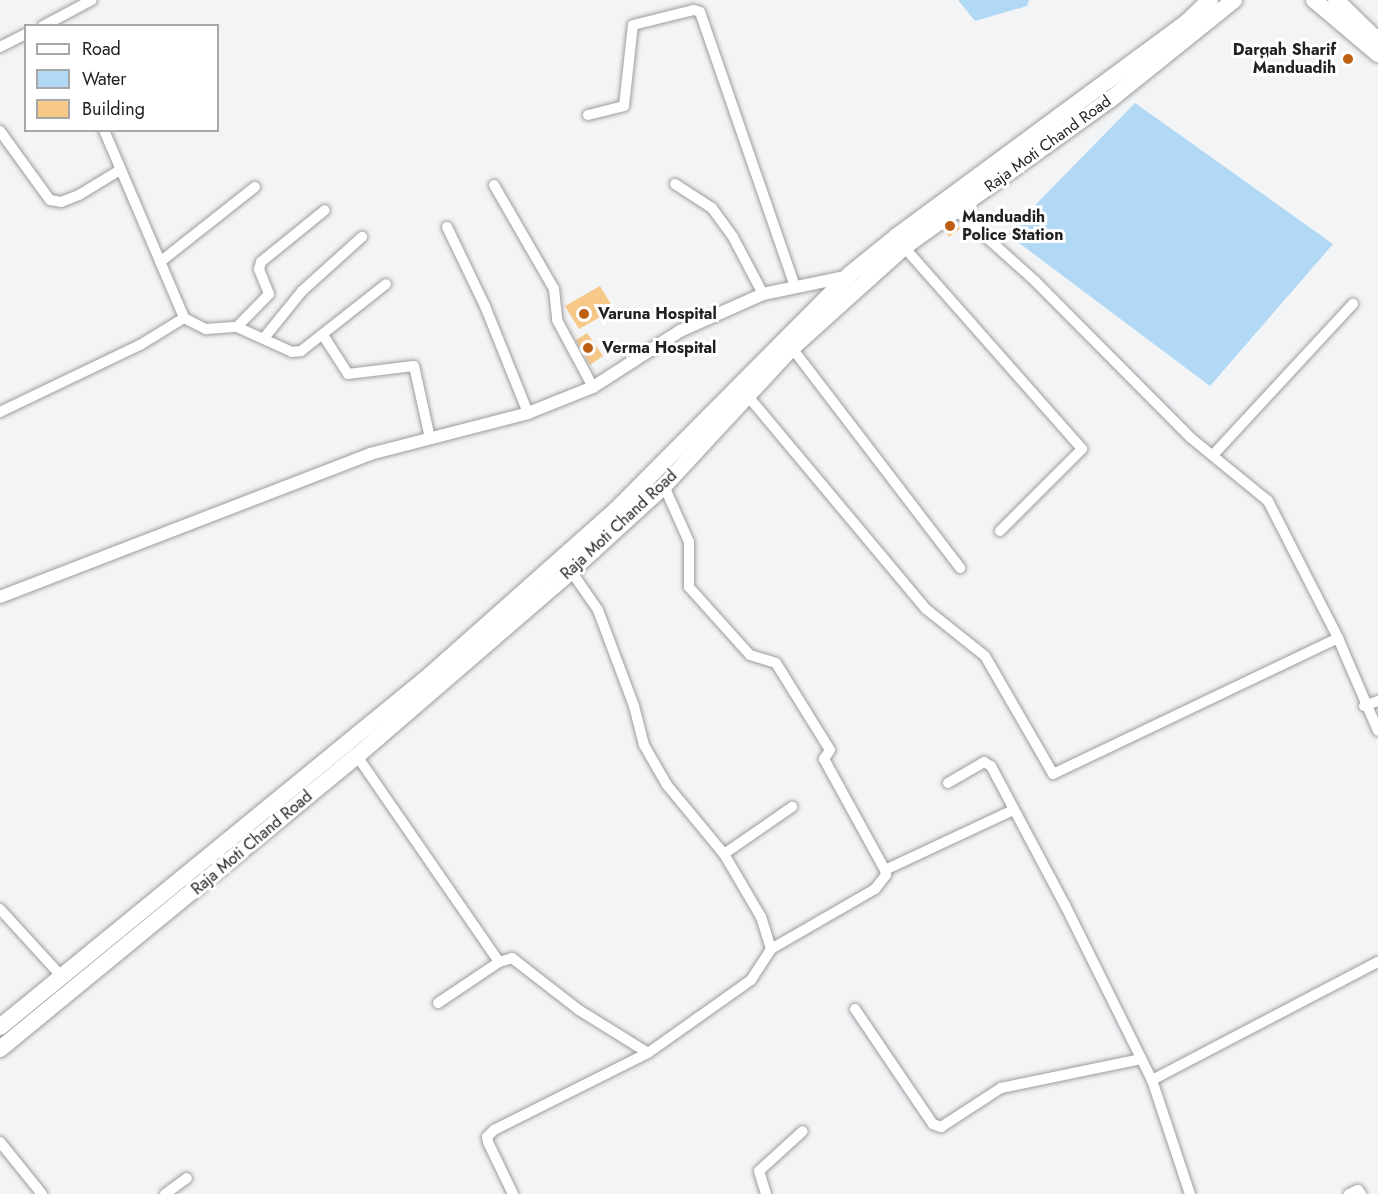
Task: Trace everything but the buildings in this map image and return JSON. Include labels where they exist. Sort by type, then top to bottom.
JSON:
[{"type":"main road","points":[[0,1027],[63,978],[430,675],[608,518],[849,275],[1185,24],[1210,0]]},
{"type":"main road","name":"Raja Moti Chand Road","points":[[0,1048],[357,756],[571,571],[664,486],[792,348],[904,247],[1111,99],[1234,0]]},
{"type":"main road","points":[[1314,0],[1378,54]]},
{"type":"main road","points":[[1336,0],[1378,40]]},
{"type":"street","points":[[47,24],[92,0]]},
{"type":"street","points":[[588,115],[624,106],[633,25],[694,10],[700,12],[795,286]]},
{"type":"street","points":[[0,47],[24,35]]},
{"type":"street","points":[[0,131],[50,200],[61,202],[79,195],[120,170]]},
{"type":"street","points":[[105,132],[184,318],[206,328],[237,327],[297,352],[386,284]]},
{"type":"street","points":[[675,184],[712,208],[733,237],[763,294]]},
{"type":"street","points":[[494,185],[554,289],[557,320],[593,387]]},
{"type":"street","points":[[160,262],[255,187]]},
{"type":"street","points":[[237,327],[269,294],[259,269],[261,262],[325,210]]},
{"type":"street","points":[[956,210],[1035,281],[1191,438],[1268,501],[1338,638],[1364,706],[1378,730]]},
{"type":"street","points":[[447,227],[485,306],[528,413]]},
{"type":"street","points":[[264,338],[302,291],[362,237]]},
{"type":"street","points":[[904,247],[1082,449],[1000,531]]},
{"type":"street","points":[[0,597],[369,454],[528,413],[593,387],[680,331],[763,294],[849,275],[869,278]]},
{"type":"street","points":[[1213,455],[1353,304]]},
{"type":"street","points":[[0,412],[140,345],[184,318]]},
{"type":"street","points":[[323,334],[348,374],[414,366],[430,438]]},
{"type":"street","points":[[792,348],[960,568]]},
{"type":"street","points":[[747,395],[926,609],[985,656],[1053,774],[1338,638]]},
{"type":"street","points":[[513,1194],[487,1137],[648,1053],[751,980],[771,950],[875,889],[886,875],[824,759],[830,750],[776,663],[750,655],[689,587],[689,542],[664,486]]},
{"type":"street","points":[[571,571],[598,610],[634,706],[644,745],[667,785],[723,854],[761,917],[771,950]]},
{"type":"street","points":[[1364,706],[1378,701]]},
{"type":"street","points":[[357,756],[499,962]]},
{"type":"street","points":[[948,783],[987,762],[1065,905],[1152,1080],[1190,1194]]},
{"type":"street","points":[[723,854],[792,807]]},
{"type":"street","points":[[885,870],[1013,810]]},
{"type":"street","points":[[0,909],[63,978]]},
{"type":"street","points":[[438,1003],[499,962],[519,960],[579,1011],[648,1053]]},
{"type":"street","points":[[1152,1080],[1378,962]]},
{"type":"street","points":[[855,1009],[933,1124],[941,1127],[1001,1088],[1141,1059]]},
{"type":"street","points":[[766,1194],[759,1171],[803,1131]]},
{"type":"street","points":[[0,1142],[42,1194]]},
{"type":"street","points":[[165,1194],[187,1178]]},
{"type":"street","points":[[1349,1194],[1356,1190],[1361,1194]]},
{"type":"water","points":[[958,0],[1029,0],[1027,6],[975,21]]},
{"type":"water","points":[[1135,103],[1333,244],[1210,386],[1007,234]]},
{"type":"place","name":"Dargah Sharif Manduadih","points":[[1348,59]]},
{"type":"place","name":"Manduadih Police Station","points":[[950,226]]},
{"type":"place","name":"Varuna Hospital","points":[[584,314]]},
{"type":"place","name":"Verma Hospital","points":[[588,348]]}]
